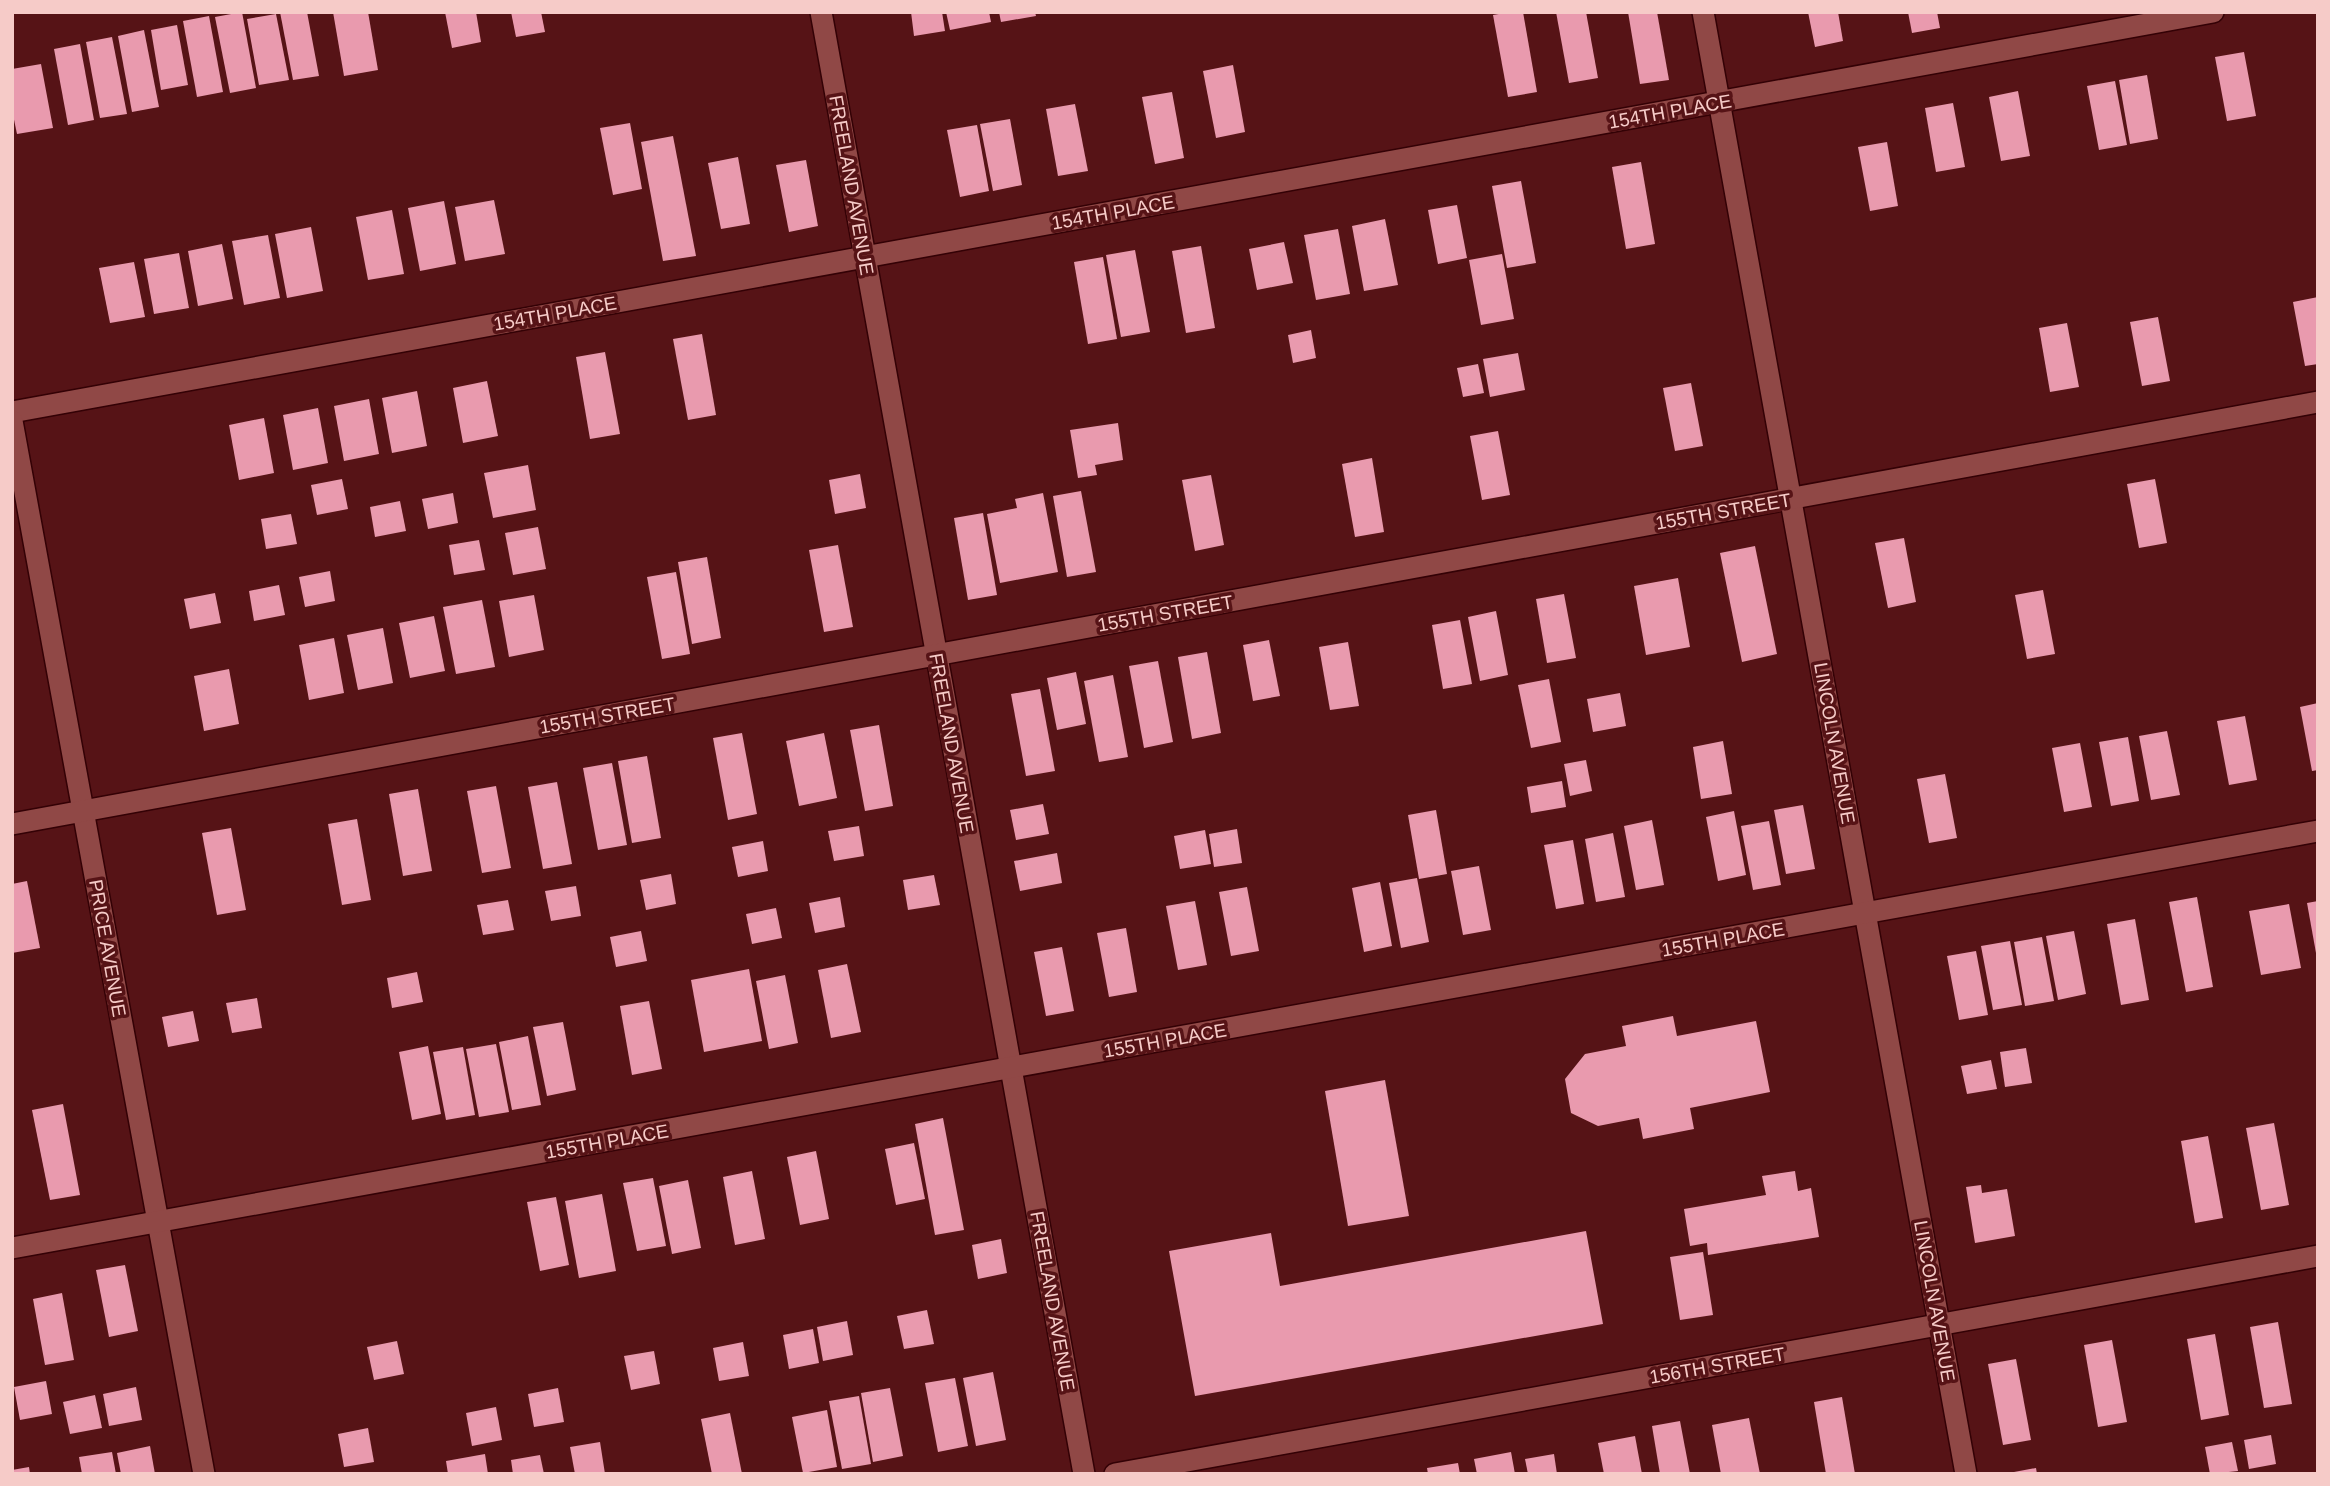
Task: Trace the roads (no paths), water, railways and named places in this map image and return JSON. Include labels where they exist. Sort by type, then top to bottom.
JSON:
[{"type":"street","name":"FREELAND AVENUE","points":[[821,12],[1084,1474]]},
{"type":"street","name":"LINCOLN AVENUE","points":[[1703,12],[1966,1474]]},
{"type":"street","name":"154TH PLACE","points":[[12,412],[2213,12]]},
{"type":"street","name":"155TH STREET","points":[[12,824],[2318,402]]},
{"type":"street","name":"PRICE AVENUE","points":[[12,421],[204,1474]]},
{"type":"street","name":"155TH PLACE","points":[[12,1248],[2318,831]]},
{"type":"street","name":"156TH STREET","points":[[1115,1474],[2318,1256]]}]
